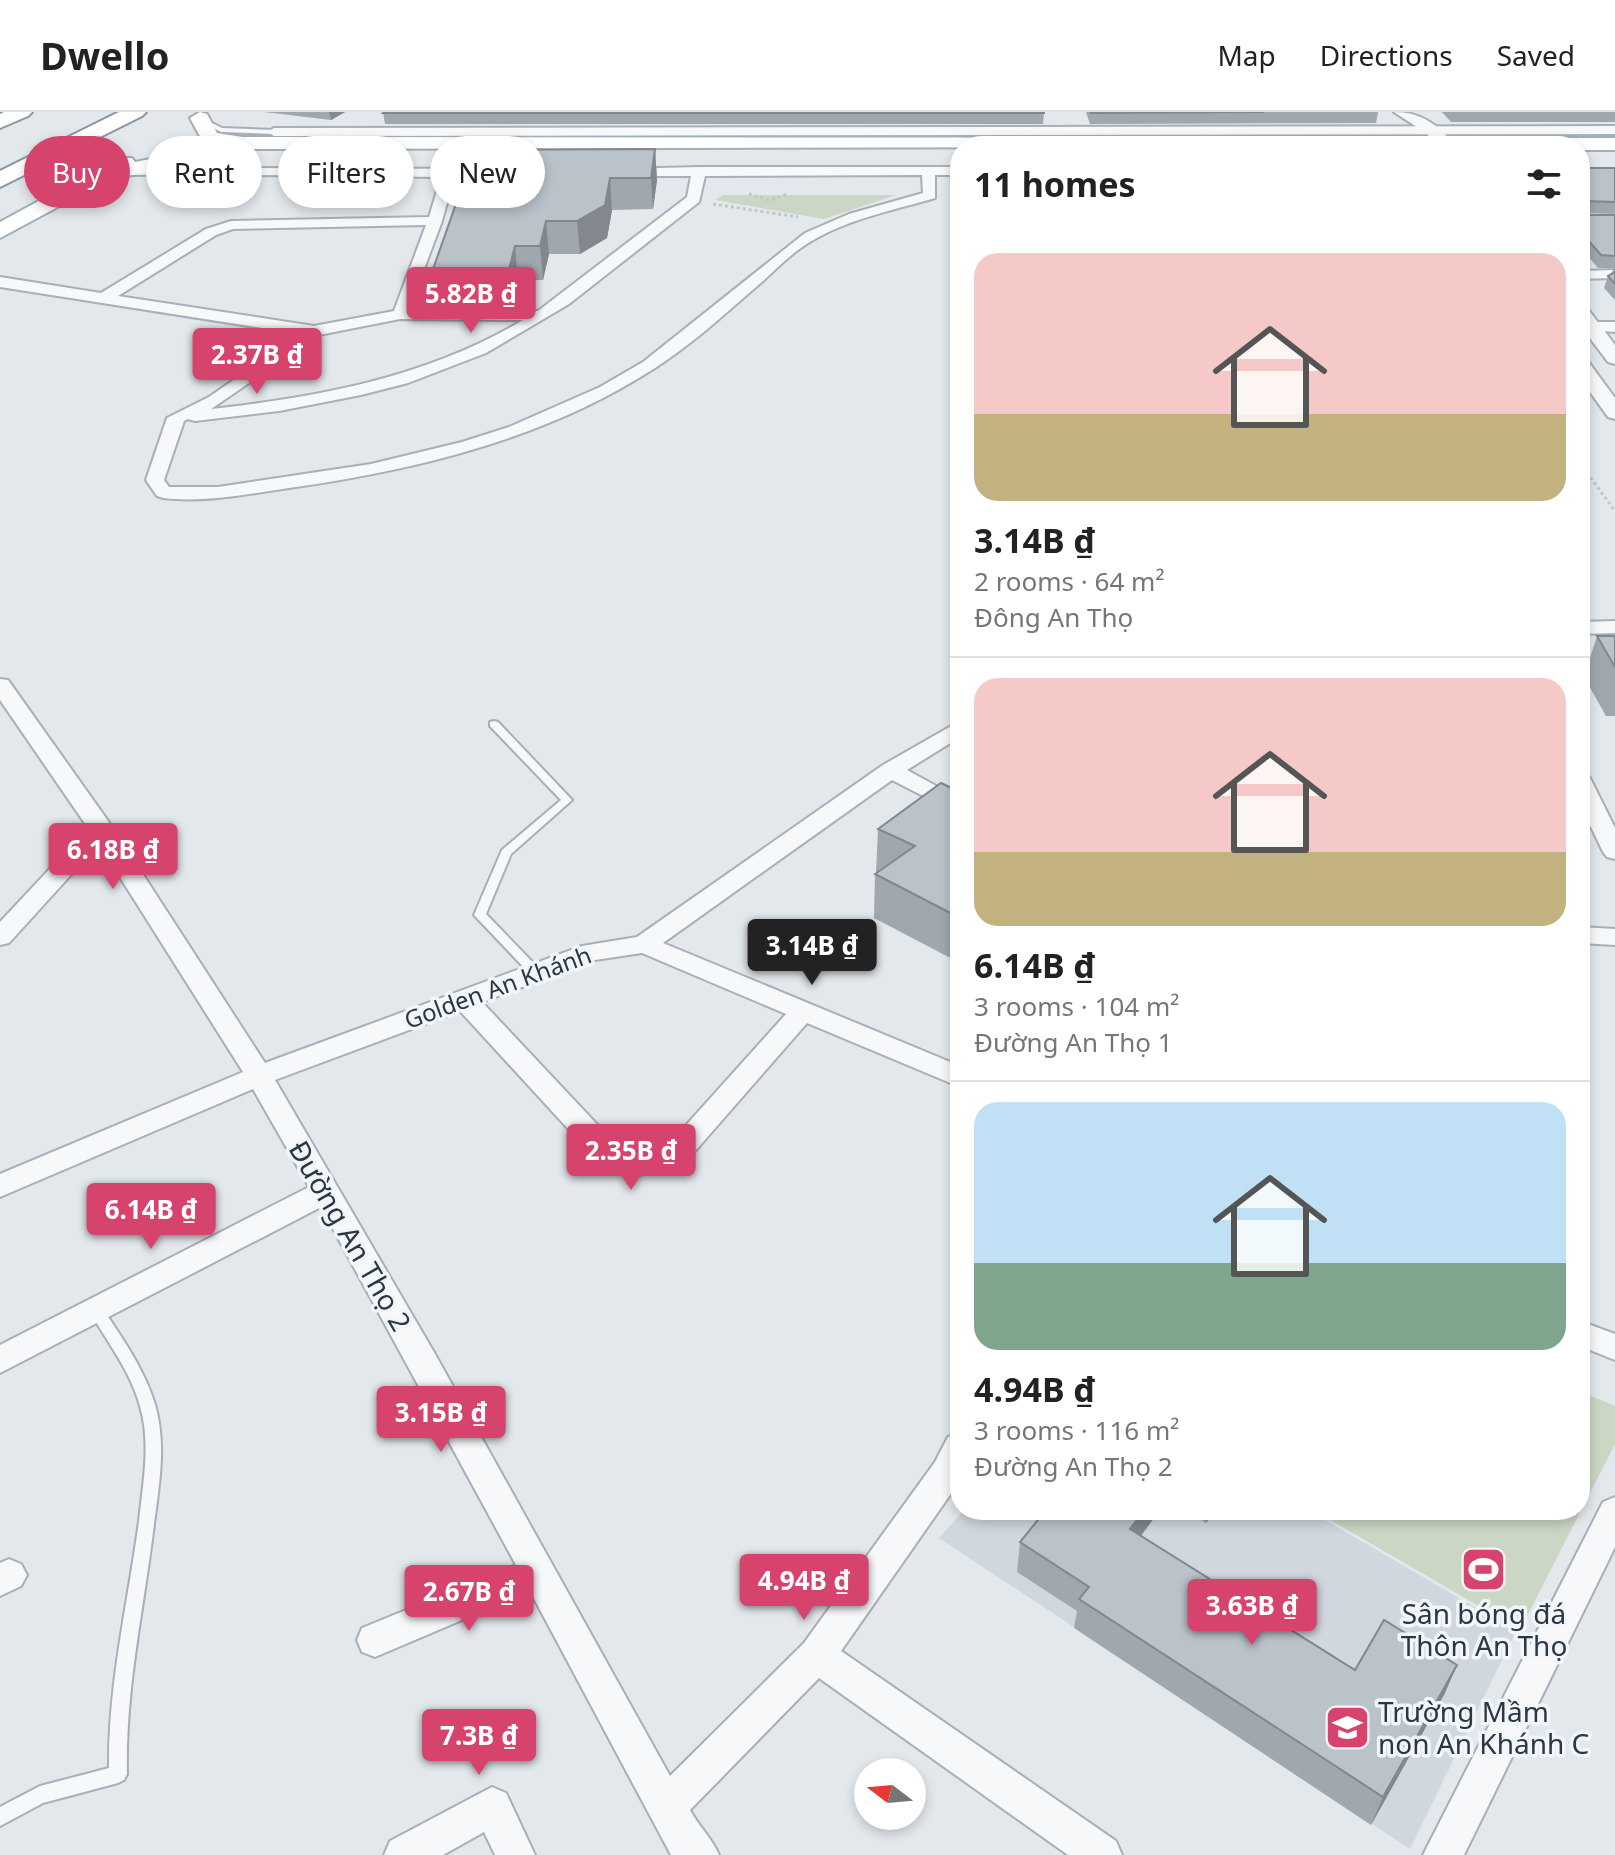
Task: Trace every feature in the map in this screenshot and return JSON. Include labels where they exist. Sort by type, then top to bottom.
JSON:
[{"type":"highway","points":[[0,122],[21,112]]},
{"type":"highway","points":[[0,180],[135,112]]},
{"type":"main road","points":[[200,119],[210,138],[243,143],[950,138]]},
{"type":"main road","points":[[1161,136],[1461,136]]},
{"type":"main road","points":[[1590,143],[1615,144]]},
{"type":"main road","points":[[130,169],[228,155],[950,154]]},
{"type":"main road","points":[[1590,155],[1615,155]]},
{"type":"main road","points":[[0,231],[42,208]]},
{"type":"street","points":[[338,131],[357,120]]},
{"type":"street","points":[[268,132],[1423,134],[1615,130]]},
{"type":"street","points":[[176,418],[294,404],[390,384],[456,362],[542,316],[693,200],[699,171]]},
{"type":"street","points":[[314,331],[215,401],[176,418],[155,480],[163,492],[179,495],[327,478],[382,468],[473,444],[560,414],[617,384],[679,344],[809,237],[839,223],[930,195],[928,171]]},
{"type":"street","points":[[605,172],[950,171]]},
{"type":"street","points":[[262,172],[430,174]]},
{"type":"street","points":[[400,314],[439,208]]},
{"type":"street","points":[[104,298],[211,232],[231,225],[435,221]]},
{"type":"street","points":[[1590,275],[1615,274]]},
{"type":"street","points":[[0,282],[314,331],[400,314],[542,316]]},
{"type":"street","points":[[1590,320],[1615,327]]},
{"type":"street","points":[[1590,326],[1615,358]]},
{"type":"street","points":[[1590,378],[1615,413]]},
{"type":"street","points":[[1590,628],[1615,627]]},
{"type":"street","name":"Đường An Thọ 2","points":[[0,685],[101,828],[259,1076],[539,1571],[687,1850]]},
{"type":"street","name":"Golden An Khánh","points":[[0,1186],[259,1076],[591,952],[644,944],[891,770],[950,734]]},
{"type":"street","points":[[891,770],[950,802]]},
{"type":"street","points":[[1590,815],[1615,852]]},
{"type":"street","points":[[0,937],[101,828]]},
{"type":"street","points":[[1590,936],[1615,937]]},
{"type":"street","points":[[644,944],[950,1073]]},
{"type":"street","points":[[465,1000],[614,1161],[628,1166],[665,1159],[680,1150],[803,1011]]},
{"type":"street","points":[[0,1360],[326,1191]]},
{"type":"street","points":[[1590,1337],[1615,1347]]},
{"type":"street","points":[[666,1807],[817,1655],[950,1466]]},
{"type":"street","points":[[1443,1855],[1615,1512]]},
{"type":"street","points":[[375,1640],[539,1571]]},
{"type":"street","points":[[817,1655],[1102,1855]]},
{"type":"street","points":[[404,1855],[492,1806],[515,1855]]},
{"type":"lane","points":[[200,119],[221,130],[268,132]]},
{"type":"lane","points":[[494,724],[567,800],[506,852],[480,915],[537,974]]},
{"type":"lane","points":[[0,1817],[40,1795],[118,1774],[116,1733],[142,1569],[152,1468],[152,1423],[140,1382],[96,1310]]},
{"type":"path","points":[[749,194],[769,200]]},
{"type":"path","points":[[753,210],[769,200],[788,194]]},
{"type":"path","points":[[693,200],[839,223]]},
{"type":"path","points":[[1590,477],[1615,511]]},
{"type":"shaded area","name":"Trường Mầm non An Khánh C","points":[[955,1520],[1325,1520],[1516,1631],[1410,1849],[939,1538]]},
{"type":"green space","points":[[724,195],[896,195],[824,219],[715,200]]},
{"type":"green space","name":"Sân bóng đá Thôn An Thọ","points":[[1590,1395],[1615,1406],[1615,1444],[1590,1493]]},
{"type":"green space","name":"Sân bóng đá Thôn An Thọ","points":[[1330,1520],[1576,1520],[1520,1630]]},
{"type":"building","points":[[1044,112],[1044,113],[383,113]]},
{"type":"building","points":[[1091,112],[1264,112],[1091,113]]},
{"type":"building","points":[[655,149],[651,178],[610,178],[605,205],[577,221],[546,221],[540,246],[515,246],[509,269],[433,269],[455,208],[545,208],[545,150]]},
{"type":"building","points":[[1590,168],[1615,168],[1615,202],[1590,201]]},
{"type":"building","points":[[1590,215],[1615,215],[1615,256],[1601,255],[1590,242]]},
{"type":"building","points":[[1615,272],[1615,284],[1608,276]]},
{"type":"building","points":[[1597,636],[1615,636],[1615,667]]},
{"type":"building","points":[[941,783],[950,787],[950,913],[875,874],[915,846],[878,829]]},
{"type":"building","points":[[1038,1520],[1137,1520],[1130,1529],[1355,1670],[1384,1620],[1457,1665],[1383,1797],[1079,1599],[1089,1587],[1020,1542]]},
{"type":"place","name":"Sân bóng đá Thôn An Thọ","points":[[1484,1570]]},
{"type":"place","name":"Trường Mầm non An Khánh C","points":[[1347,1728]]}]
